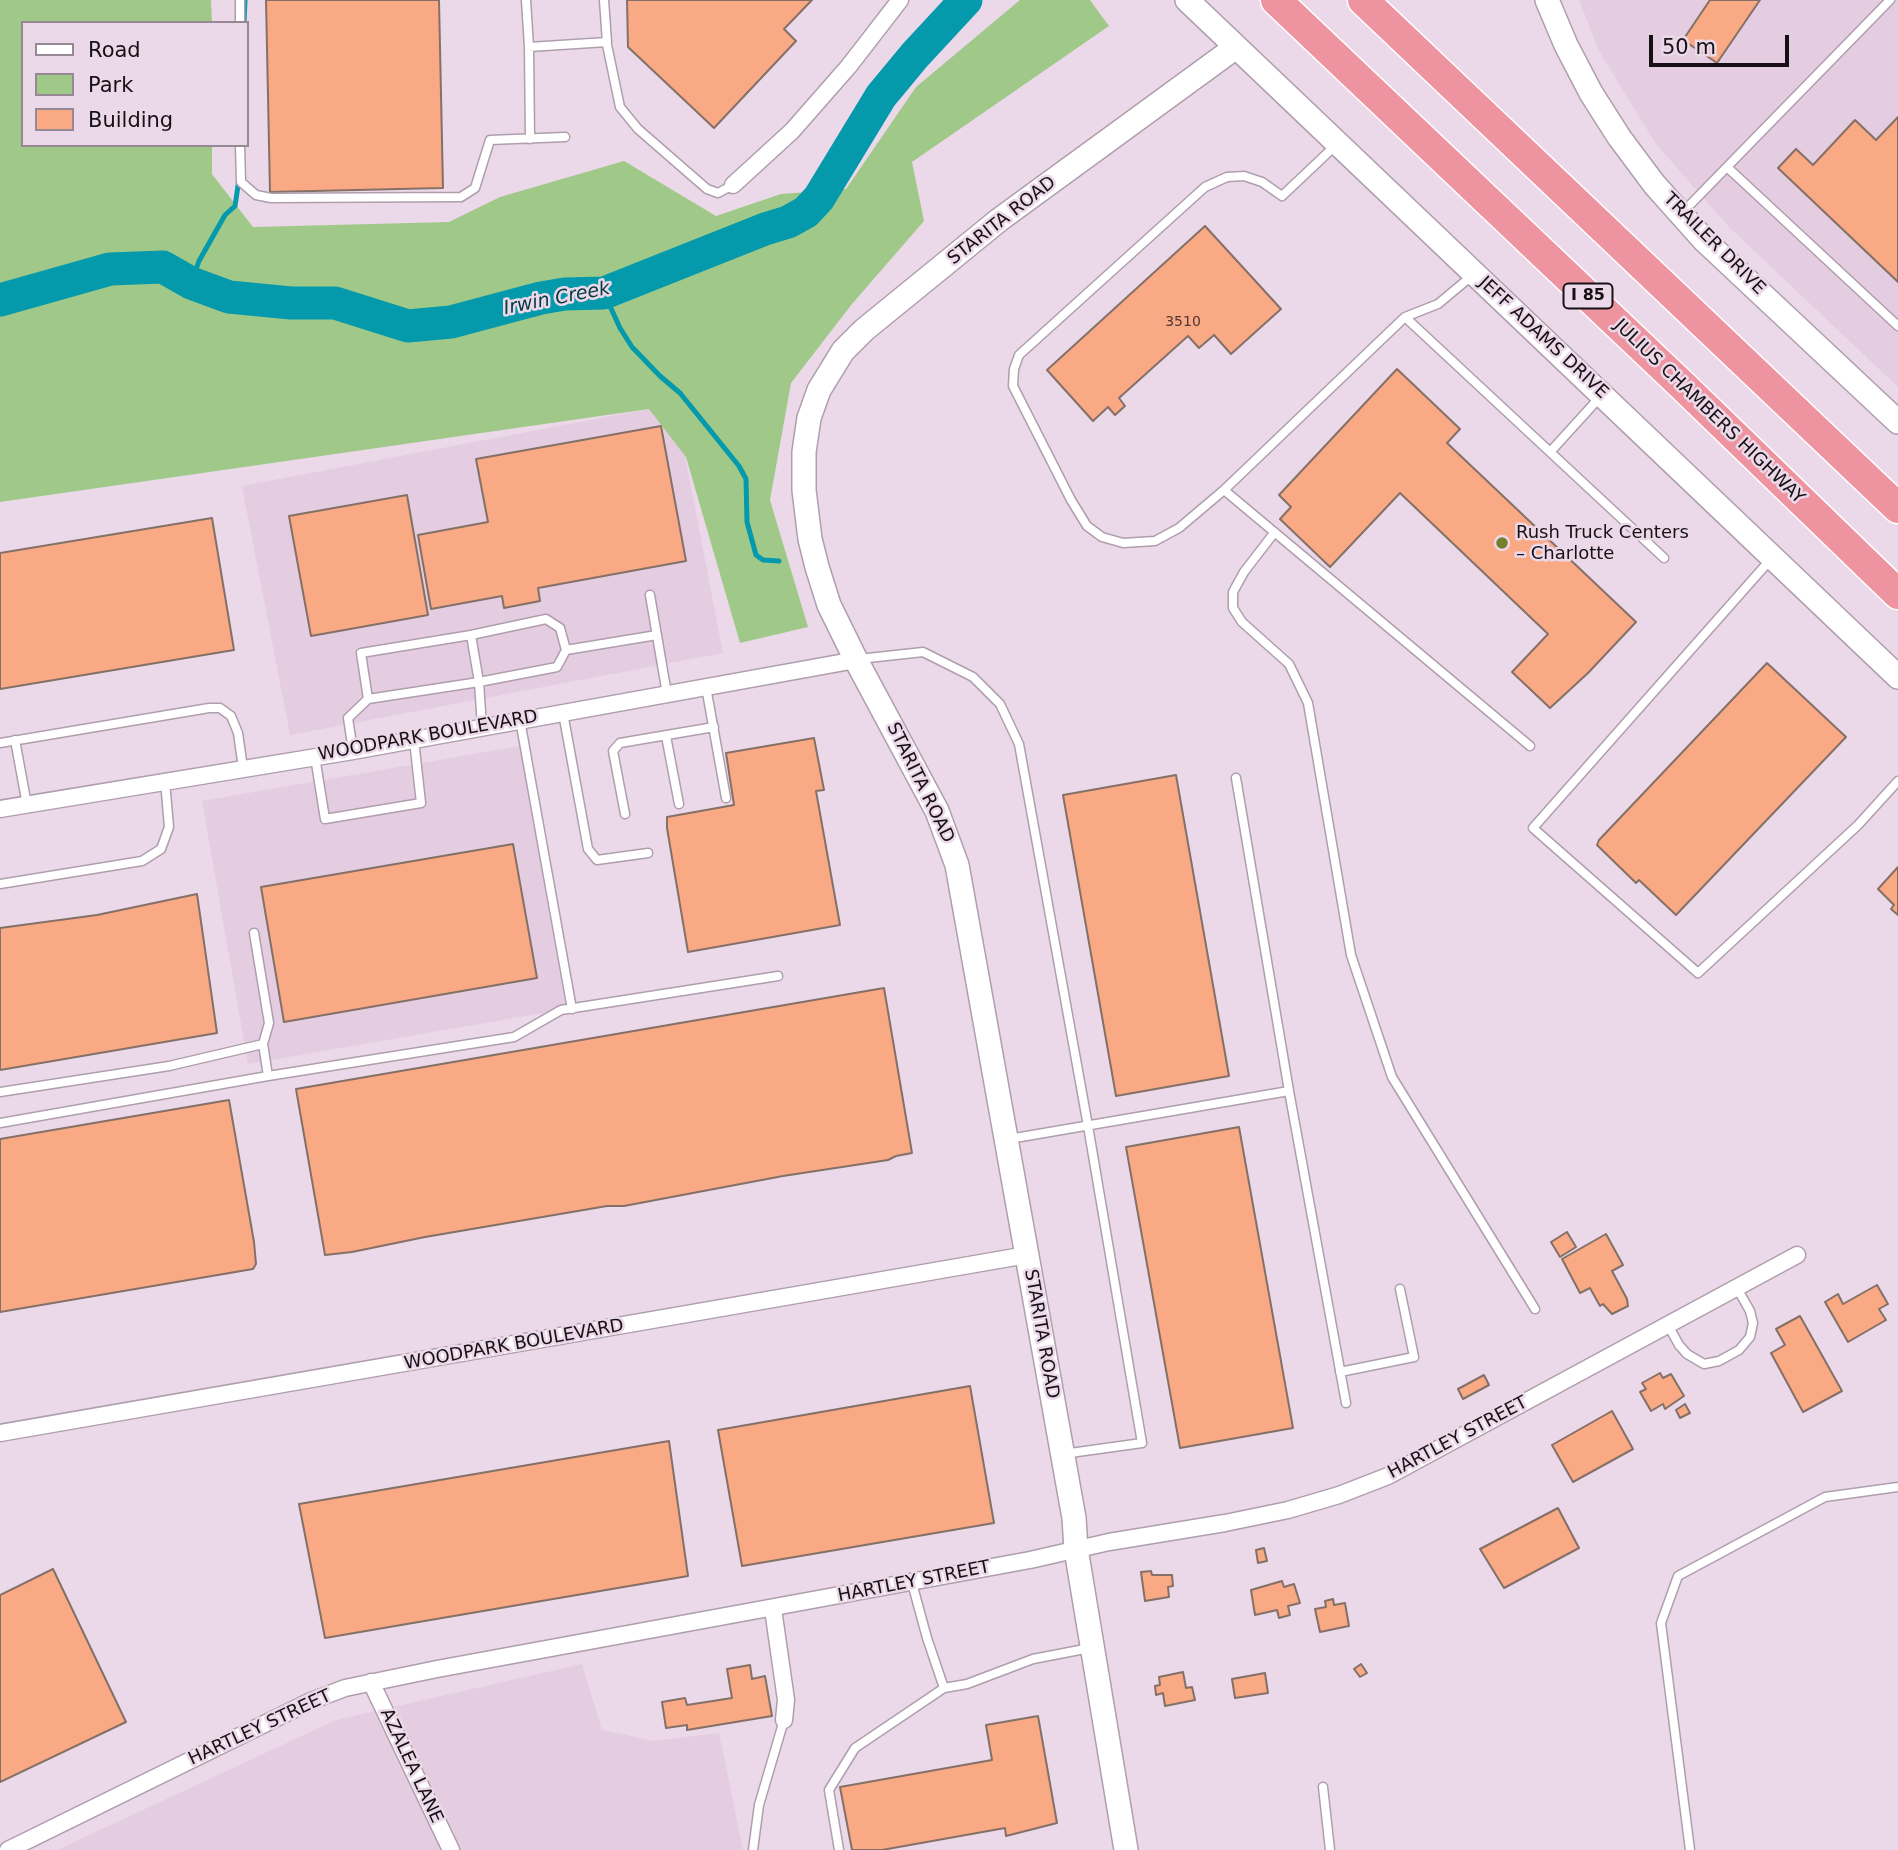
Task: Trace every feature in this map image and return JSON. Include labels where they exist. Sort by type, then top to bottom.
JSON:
[{"type":"highway","name":"JULIUS CHAMBERS HIGHWAY","points":[[1276,0],[1653,357],[1898,594]]},
{"type":"highway","points":[[1363,0],[1898,508]]},
{"type":"street","points":[[733,185],[792,131],[849,66],[900,0]]},
{"type":"street","name":"JEFF ADAMS DRIVE","points":[[1187,0],[1898,677]]},
{"type":"street","name":"TRAILER DRIVE","points":[[1547,0],[1578,69],[1619,138],[1654,184],[1704,240],[1898,422]]},
{"type":"street","name":"STARITA ROAD","points":[[1126,1850],[1076,1549],[1074,1518],[957,864],[937,811],[829,605],[817,567],[804,491],[804,452],[809,418],[826,376],[843,351],[864,330],[989,229],[1236,47]]},
{"type":"street","name":"WOODPARK BOULEVARD","points":[[0,809],[352,751],[856,660]]},
{"type":"street","name":"WOODPARK BOULEVARD","points":[[0,1433],[1027,1255]]},
{"type":"street","name":"HARTLEY STREET","points":[[8,1850],[311,1702],[345,1688],[912,1583],[1110,1542],[1225,1523],[1288,1510],[1339,1495],[1399,1470],[1797,1255]]},
{"type":"street","points":[[773,1609],[786,1700],[784,1720]]},
{"type":"street","name":"AZALEA LANE","points":[[371,1682],[451,1850]]},
{"type":"lane","points":[[240,0],[240,21]]},
{"type":"lane","points":[[526,0],[530,139]]},
{"type":"lane","points":[[604,0],[606,40],[620,107],[638,129],[707,189],[718,193],[733,185]]},
{"type":"lane","points":[[1681,214],[1890,0]]},
{"type":"lane","points":[[529,47],[606,40]]},
{"type":"lane","points":[[240,147],[240,182],[256,195],[271,198],[461,197],[475,188],[490,140],[565,137]]},
{"type":"lane","points":[[1338,143],[1282,196],[1262,182],[1244,176],[1227,177],[1205,187],[1019,355],[1014,369],[1013,386],[1087,526],[1102,537],[1123,543],[1155,541],[1178,528],[1224,491],[1405,317],[1438,304],[1475,273]]},
{"type":"lane","points":[[1727,167],[1898,327]]},
{"type":"lane","points":[[1405,317],[1664,558]]},
{"type":"lane","points":[[1551,451],[1603,394]]},
{"type":"lane","points":[[1224,491],[1530,746]]},
{"type":"lane","points":[[1274,533],[1244,572],[1233,592],[1233,608],[1242,622],[1289,664],[1308,703],[1351,955],[1392,1077],[1535,1309]]},
{"type":"lane","points":[[1773,557],[1533,828],[1698,973],[1858,825],[1898,781]]},
{"type":"lane","points":[[650,595],[667,694]]},
{"type":"lane","points":[[352,751],[348,718],[368,699],[557,667],[566,650],[560,628],[546,619],[471,635],[361,653],[368,699]]},
{"type":"lane","points":[[471,635],[479,682],[482,727]]},
{"type":"lane","points":[[566,650],[657,635]]},
{"type":"lane","points":[[856,660],[923,652],[973,677],[1000,704],[1019,744],[1142,1443],[1063,1454]]},
{"type":"lane","points":[[706,687],[726,798]]},
{"type":"lane","points":[[0,743],[220,708],[231,716],[238,733],[243,768]]},
{"type":"lane","points":[[563,713],[588,849],[597,860],[648,853]]},
{"type":"lane","points":[[520,720],[572,1009]]},
{"type":"lane","points":[[625,814],[613,751],[620,743],[714,727]]},
{"type":"lane","points":[[666,736],[679,804]]},
{"type":"lane","points":[[15,740],[27,804]]},
{"type":"lane","points":[[316,757],[325,819],[421,803],[414,740]]},
{"type":"lane","points":[[1236,778],[1346,1403]]},
{"type":"lane","points":[[0,884],[142,861],[161,849],[169,827],[165,781]]},
{"type":"lane","points":[[254,933],[270,1023],[262,1044],[268,1076]]},
{"type":"lane","points":[[0,1123],[268,1076],[514,1037],[562,1010],[778,976]]},
{"type":"lane","points":[[0,1092],[169,1066],[262,1044]]},
{"type":"lane","points":[[1006,1140],[1289,1091]]},
{"type":"lane","points":[[1668,1325],[1687,1354],[1704,1364],[1719,1361],[1739,1350],[1749,1337],[1753,1323],[1750,1311],[1737,1288]]},
{"type":"lane","points":[[1340,1372],[1414,1357],[1400,1289]]},
{"type":"lane","points":[[1690,1850],[1661,1623],[1678,1576],[1825,1497],[1898,1487]]},
{"type":"lane","points":[[912,1583],[944,1688]]},
{"type":"lane","points":[[839,1850],[828,1790],[855,1748],[944,1688],[967,1684],[1034,1659],[1093,1647]]},
{"type":"lane","points":[[753,1850],[759,1805],[784,1720]]},
{"type":"lane","points":[[1323,1787],[1331,1850]]},
{"type":"shaded area","points":[[1579,0],[1898,0],[1898,387],[1728,226],[1656,144],[1599,51]]},
{"type":"shaded area","points":[[675,404],[723,653],[290,735],[242,486]]},
{"type":"shaded area","points":[[520,746],[566,1009],[248,1064],[202,801]]},
{"type":"shaded area","points":[[582,1664],[602,1730],[654,1741],[719,1733],[743,1850],[57,1850],[336,1720]]},
{"type":"green space","points":[[0,0],[211,0],[212,21],[21,21],[21,147],[212,147],[212,174],[253,227],[449,222],[500,197],[624,161],[716,216],[781,194],[846,189],[916,87],[1020,0],[1090,0],[1109,26],[912,162],[924,221],[852,304],[791,383],[770,500],[808,627],[740,643],[686,457],[649,409],[0,502]]},
{"type":"building","points":[[266,0],[439,0],[443,188],[270,192]]},
{"type":"building","points":[[627,0],[812,0],[784,29],[796,41],[714,128],[628,47]]},
{"type":"building","points":[[1710,0],[1760,0],[1717,63],[1683,40]]},
{"type":"building","points":[[1898,117],[1898,282],[1778,168],[1796,149],[1813,165],[1855,120],[1876,140]]},
{"type":"building","points":[[1205,226],[1281,309],[1231,354],[1214,335],[1199,348],[1188,336],[1119,398],[1125,406],[1115,415],[1108,407],[1093,421],[1047,370]]},
{"type":"building","name":"Rush Truck Centers – Charlotte","points":[[1397,369],[1460,429],[1447,443],[1636,622],[1588,673],[1550,708],[1512,672],[1548,634],[1400,493],[1330,567],[1280,519],[1291,507],[1279,495]]},
{"type":"building","points":[[661,426],[686,561],[538,588],[540,601],[504,608],[502,596],[431,609],[418,535],[488,522],[476,459]]},
{"type":"building","points":[[407,495],[428,615],[311,636],[289,516]]},
{"type":"building","points":[[212,518],[234,650],[0,689],[0,553]]},
{"type":"building","points":[[1767,663],[1846,737],[1676,915],[1639,880],[1636,883],[1597,845]]},
{"type":"building","points":[[814,738],[824,790],[816,791],[840,925],[688,952],[667,817],[734,805],[726,753]]},
{"type":"building","points":[[1176,775],[1229,1076],[1116,1096],[1063,795]]},
{"type":"building","points":[[513,844],[537,978],[284,1022],[261,887]]},
{"type":"building","points":[[1898,867],[1898,915],[1891,909],[1894,905],[1878,889]]},
{"type":"building","points":[[197,894],[217,1033],[0,1070],[0,928],[97,915]]},
{"type":"building","points":[[884,988],[912,1153],[888,1160],[783,1176],[624,1206],[607,1206],[325,1255],[296,1089]]},
{"type":"building","points":[[229,1100],[254,1242],[256,1264],[253,1269],[0,1312],[0,1139]]},
{"type":"building","points":[[1239,1127],[1293,1428],[1180,1448],[1126,1147]]},
{"type":"building","points":[[1567,1232],[1576,1247],[1560,1257],[1551,1242]]},
{"type":"building","points":[[1606,1234],[1623,1265],[1612,1271],[1628,1306],[1612,1314],[1603,1304],[1600,1306],[1590,1288],[1580,1293],[1562,1259]]},
{"type":"building","points":[[1877,1285],[1888,1304],[1879,1309],[1886,1320],[1848,1342],[1825,1302],[1838,1294],[1843,1304]]},
{"type":"building","points":[[1800,1316],[1842,1391],[1803,1412],[1771,1353],[1785,1345],[1776,1329]]},
{"type":"building","points":[[1660,1373],[1663,1378],[1671,1374],[1684,1396],[1665,1409],[1663,1404],[1651,1411],[1640,1392],[1646,1389],[1642,1383]]},
{"type":"building","points":[[1484,1375],[1489,1385],[1463,1399],[1458,1389]]},
{"type":"building","points":[[970,1386],[994,1523],[742,1566],[718,1430]]},
{"type":"building","points":[[1685,1404],[1690,1413],[1680,1418],[1676,1410]]},
{"type":"building","points":[[1612,1411],[1633,1449],[1573,1482],[1552,1445]]},
{"type":"building","points":[[669,1441],[688,1576],[325,1638],[299,1504]]},
{"type":"building","points":[[1558,1508],[1579,1548],[1504,1588],[1480,1549]]},
{"type":"building","points":[[1264,1548],[1267,1561],[1258,1563],[1256,1550]]},
{"type":"building","points":[[53,1569],[126,1722],[0,1782],[0,1595]]},
{"type":"building","points":[[1151,1571],[1152,1575],[1172,1575],[1173,1586],[1168,1587],[1169,1597],[1145,1601],[1141,1572]]},
{"type":"building","points":[[1282,1581],[1284,1587],[1294,1584],[1300,1603],[1288,1606],[1290,1615],[1279,1618],[1277,1610],[1255,1615],[1251,1590]]},
{"type":"building","points":[[1333,1599],[1334,1605],[1345,1603],[1349,1626],[1320,1632],[1315,1609],[1326,1607],[1325,1601]]},
{"type":"building","points":[[1361,1664],[1367,1673],[1360,1677],[1354,1669]]},
{"type":"building","points":[[750,1665],[752,1679],[765,1676],[772,1716],[687,1730],[687,1725],[666,1728],[662,1702],[685,1698],[687,1705],[732,1698],[727,1669]]},
{"type":"building","points":[[1183,1672],[1186,1688],[1192,1687],[1195,1700],[1165,1706],[1163,1693],[1156,1695],[1155,1686],[1160,1685],[1159,1677]]},
{"type":"building","points":[[1265,1673],[1268,1693],[1235,1698],[1232,1679]]},
{"type":"building","points":[[1038,1716],[1057,1823],[1006,1836],[1005,1828],[882,1850],[852,1850],[840,1787],[992,1760],[986,1725]]},
{"type":"waterway","points":[[244,21],[245,0]]},
{"type":"waterway","name":"Irwin Creek","points":[[0,300],[110,269],[163,267],[191,283],[229,297],[291,303],[335,303],[408,326],[451,322],[541,298],[604,293],[788,222],[806,212],[819,198],[881,96],[966,0]]},
{"type":"waterway","points":[[191,283],[199,261],[225,215],[235,206],[239,179]]},
{"type":"waterway","points":[[604,293],[632,347],[680,393],[739,466],[746,479],[747,522],[756,555],[763,560],[779,561]]},
{"type":"place","name":"Rush Truck Centers – Charlotte","points":[[1502,543]]}]
